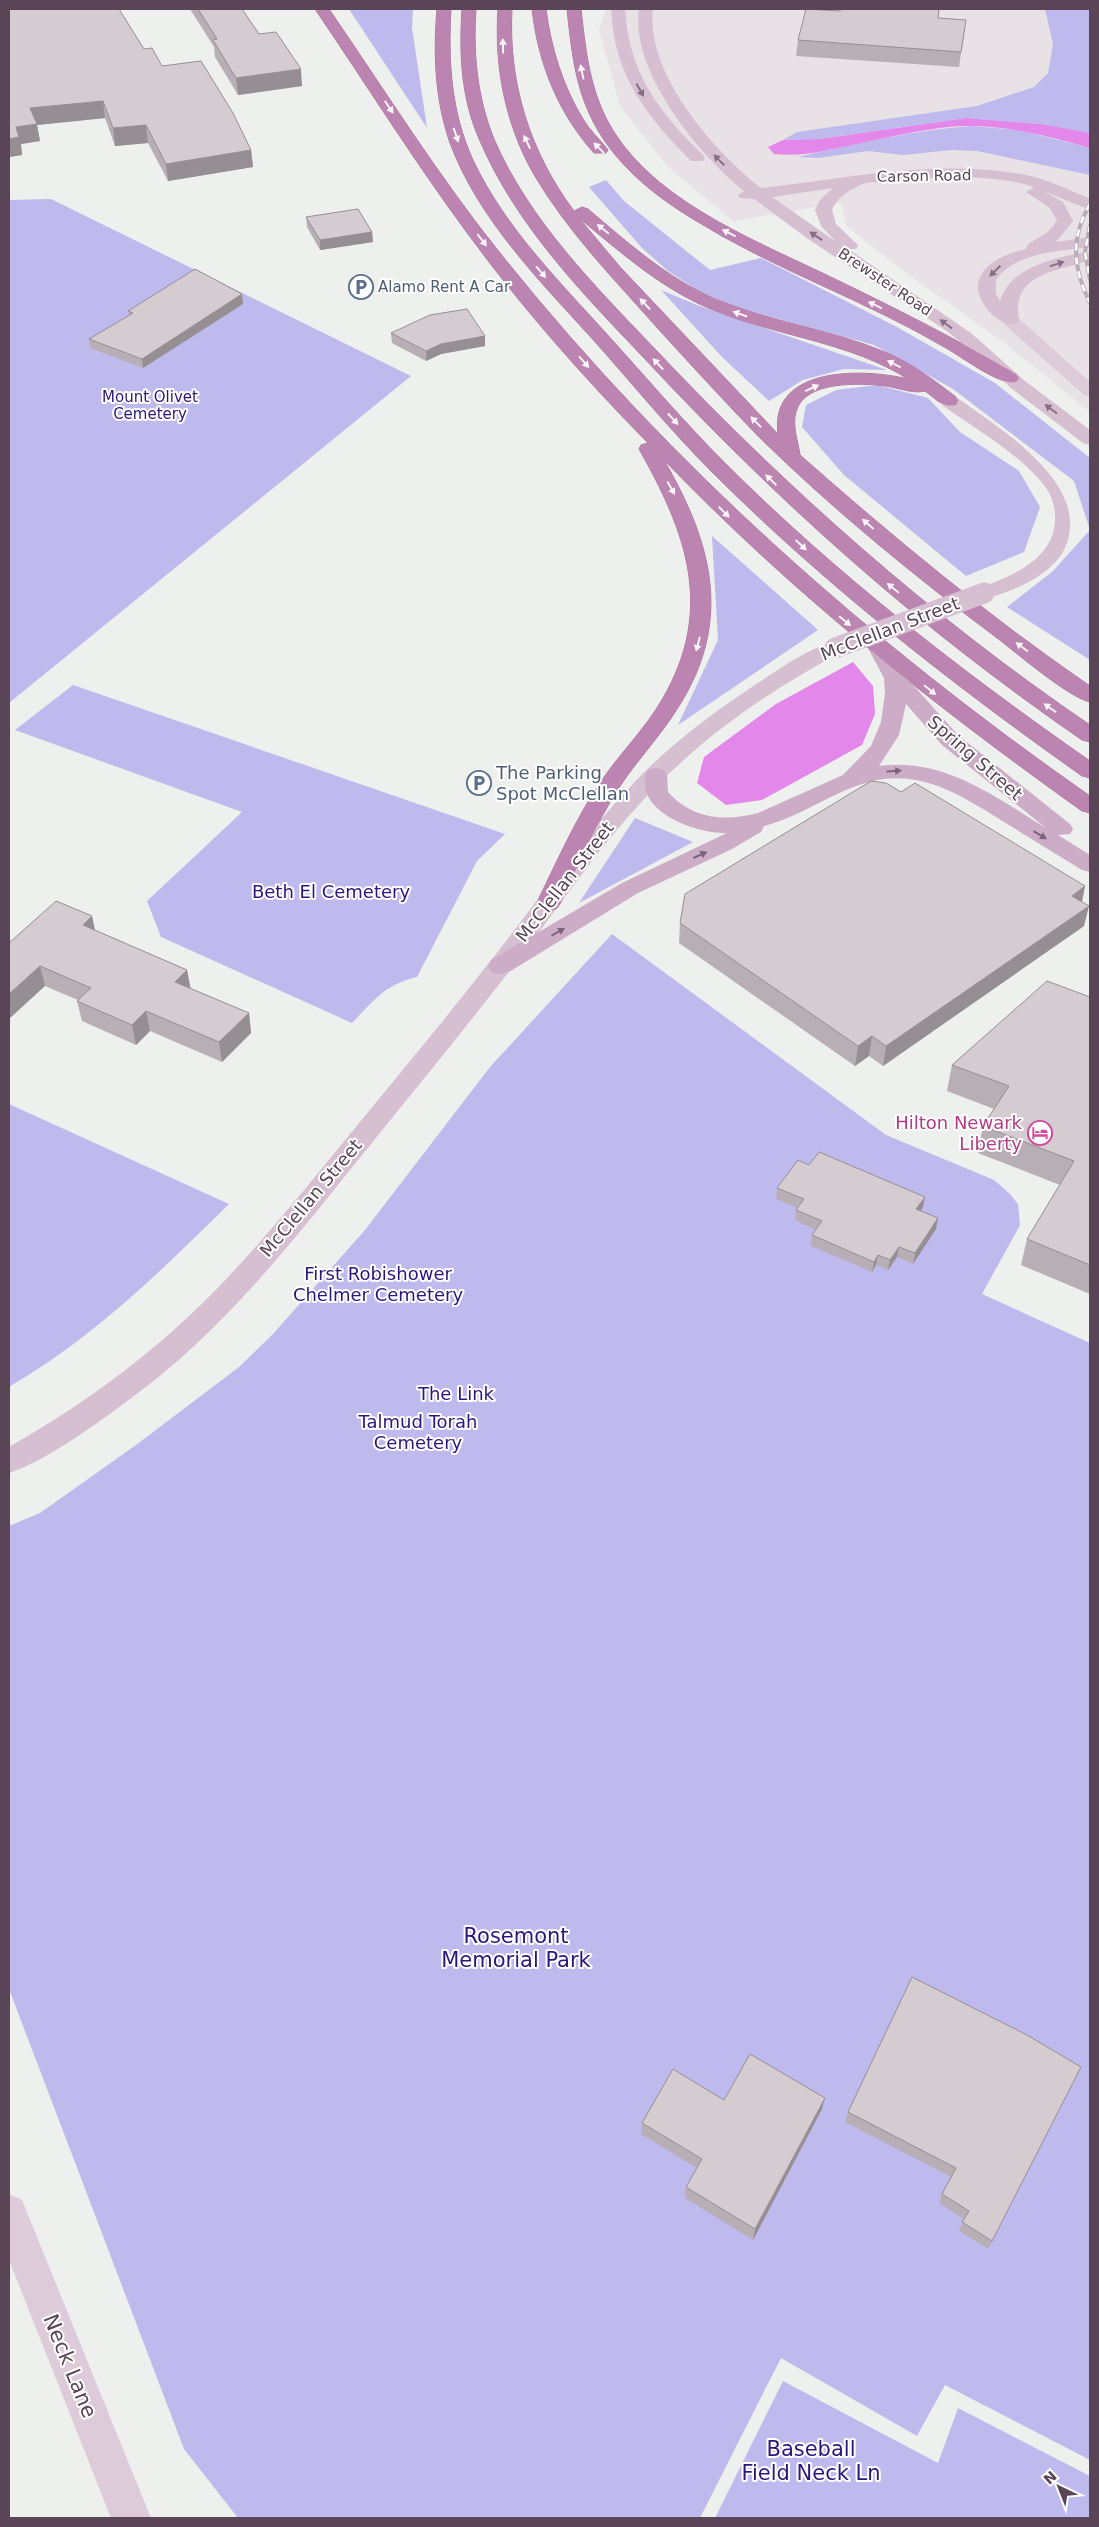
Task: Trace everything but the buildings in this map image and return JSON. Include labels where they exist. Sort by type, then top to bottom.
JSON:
[{"type":"highway","points":[[322,9],[448,195],[499,262],[618,401],[734,522],[878,648],[967,719],[1090,806]]},
{"type":"highway","points":[[338,9],[375,86]]},
{"type":"highway","points":[[444,9],[441,47],[444,88]]},
{"type":"highway","points":[[469,9],[468,70],[475,104],[487,140],[519,199],[572,268],[699,408],[813,520],[970,650],[1090,735]]},
{"type":"highway","points":[[505,9],[504,57],[510,97],[525,140],[549,186],[571,217],[624,281],[757,424],[791,456],[942,587],[1090,696]]},
{"type":"highway","points":[[539,9],[545,45],[553,71],[583,127],[596,146],[609,158],[717,227],[945,340],[1010,378]]},
{"type":"highway","points":[[574,9],[581,68],[592,106],[605,131],[620,151],[654,185]]},
{"type":"highway","points":[[428,31],[460,145],[491,205],[534,264],[682,429],[762,509],[858,595],[969,684],[1090,771]]},
{"type":"highway","points":[[549,186],[657,273],[686,292],[747,317],[877,355],[915,375],[949,401]]},
{"type":"highway","points":[[791,456],[786,411],[798,395],[822,384],[856,378],[887,379],[920,388],[949,401]]},
{"type":"highway","points":[[548,904],[598,803],[623,766],[664,714],[681,685],[693,660],[700,634],[704,593],[697,556],[688,528],[673,491],[618,401]]},
{"type":"main road","name":"Spring Street","points":[[878,648],[895,678],[923,712],[966,754],[1040,814],[1090,849]]},
{"type":"main road","points":[[847,782],[876,757],[890,736],[896,713],[895,678]]},
{"type":"main road","points":[[500,966],[636,884],[724,844],[783,811],[847,782],[889,771],[921,772],[944,778],[965,788],[1090,865]]},
{"type":"main road","points":[[656,774],[655,786],[661,799],[675,811],[706,824],[740,826],[783,811]]},
{"type":"street","name":"Brewster Road","points":[[618,9],[623,50],[637,85],[648,103],[675,136],[730,190],[740,194],[754,194]]},
{"type":"street","name":"Brewster Road","points":[[646,9],[644,25],[646,35],[655,64],[670,95],[712,153],[754,194],[901,291],[976,345],[1010,378],[1090,439]]},
{"type":"street","name":"Carson Road","points":[[754,194],[869,177],[922,173],[972,174],[1028,181],[1090,205]]},
{"type":"street","points":[[972,174],[1031,191],[1050,200],[1062,210],[1065,221],[1058,231],[1047,241],[994,271],[986,285],[990,299],[1010,320],[1090,392]]},
{"type":"street","points":[[869,177],[831,197],[824,207],[823,217],[831,231],[881,270],[901,291]]},
{"type":"street","points":[[1028,181],[1090,194]]},
{"type":"street","points":[[1025,253],[1057,246],[1090,242]]},
{"type":"street","points":[[1010,320],[1007,312],[1008,298],[1024,278],[1059,263],[1090,257]]},
{"type":"street","name":"McClellan Street","points":[[9,1461],[92,1411],[165,1356],[194,1330],[283,1234],[500,966],[606,827],[656,774],[721,719],[779,678],[835,648],[1019,579],[1050,556],[1064,529],[1064,509],[1056,488],[1039,469],[949,401]]},
{"type":"street","name":"Neck Lane","points":[[9,2213],[131,2518]]},
{"type":"shaded area","points":[[606,9],[1090,9],[1090,412],[1002,341],[902,270],[846,226],[841,203],[733,221],[667,166],[620,106],[599,30]]},
{"type":"shaded area","points":[[966,118],[1041,124],[1084,132],[1090,134],[1090,148],[1016,130],[978,126],[940,128],[806,154],[774,154],[768,147],[783,140],[820,139]]},
{"type":"shaded area","points":[[853,662],[873,686],[875,714],[862,745],[762,800],[726,805],[697,783],[704,757],[776,704]]},
{"type":"green space","points":[[349,9],[413,9],[412,28],[427,128]]},
{"type":"green space","points":[[1045,9],[1090,9],[1090,134],[1041,124],[966,118],[820,139],[783,140],[797,132],[977,106],[1034,87],[1048,73],[1053,44]]},
{"type":"green space","points":[[971,126],[1019,130],[1090,148],[1090,175],[977,151],[952,150],[903,155],[868,151],[818,158],[798,157],[906,134]]},
{"type":"green space","points":[[606,180],[624,201],[710,270],[761,258],[897,327],[995,383],[1090,458],[1090,530],[1074,481],[953,389],[874,345],[735,307],[700,292],[668,271],[642,248],[589,187]]},
{"type":"green space","name":"Mount Olivet Cemetery","points":[[51,199],[411,376],[9,703],[9,200]]},
{"type":"green space","points":[[661,290],[697,305],[887,370],[844,369],[803,380],[769,401],[722,357]]},
{"type":"green space","points":[[877,385],[928,398],[960,432],[1019,471],[1040,507],[1024,552],[966,576],[844,475],[802,427],[806,405],[836,390]]},
{"type":"green space","points":[[1090,530],[1090,660],[1007,607],[1053,571]]},
{"type":"green space","points":[[712,536],[818,630],[678,725],[718,640]]},
{"type":"green space","name":"Beth El Cemetery","points":[[73,685],[505,834],[477,861],[417,977],[397,984],[381,994],[352,1023],[161,937],[147,901],[242,812],[15,730]]},
{"type":"green space","points":[[635,818],[693,842],[579,903]]},
{"type":"green space","name":"Rosemont Memorial Park","points":[[612,934],[886,1135],[994,1180],[1018,1204],[1020,1225],[982,1294],[1090,1343],[1090,2460],[945,2385],[917,2436],[781,2358],[700,2518],[238,2518],[184,2449],[9,1989],[9,1526],[40,1513],[136,1445],[239,1367],[273,1334],[365,1230],[490,1067]]},
{"type":"green space","points":[[9,1104],[229,1204],[125,1303],[40,1368],[9,1387]]},
{"type":"green space","name":"Baseball Field Neck Ln","points":[[783,2381],[938,2463],[958,2408],[1090,2476],[1090,2518],[715,2518]]},
{"type":"railway","points":[[1090,204],[1079,229],[1076,254],[1080,278],[1090,303]]},
{"type":"railway","points":[[1090,225],[1085,252],[1090,280]]},
{"type":"place","name":"Alamo Rent A Car","points":[[361,287]]},
{"type":"place","name":"The Parking Spot McClellan","points":[[479,783]]},
{"type":"place","name":"Hilton Newark Liberty","points":[[1040,1133]]},
{"type":"park label","name":"First Robishower Chelmer Cemetery","points":[[378,1284]]},
{"type":"park label","name":"The Link","points":[[456,1394]]},
{"type":"park label","name":"Talmud Torah Cemetery","points":[[418,1432]]}]
